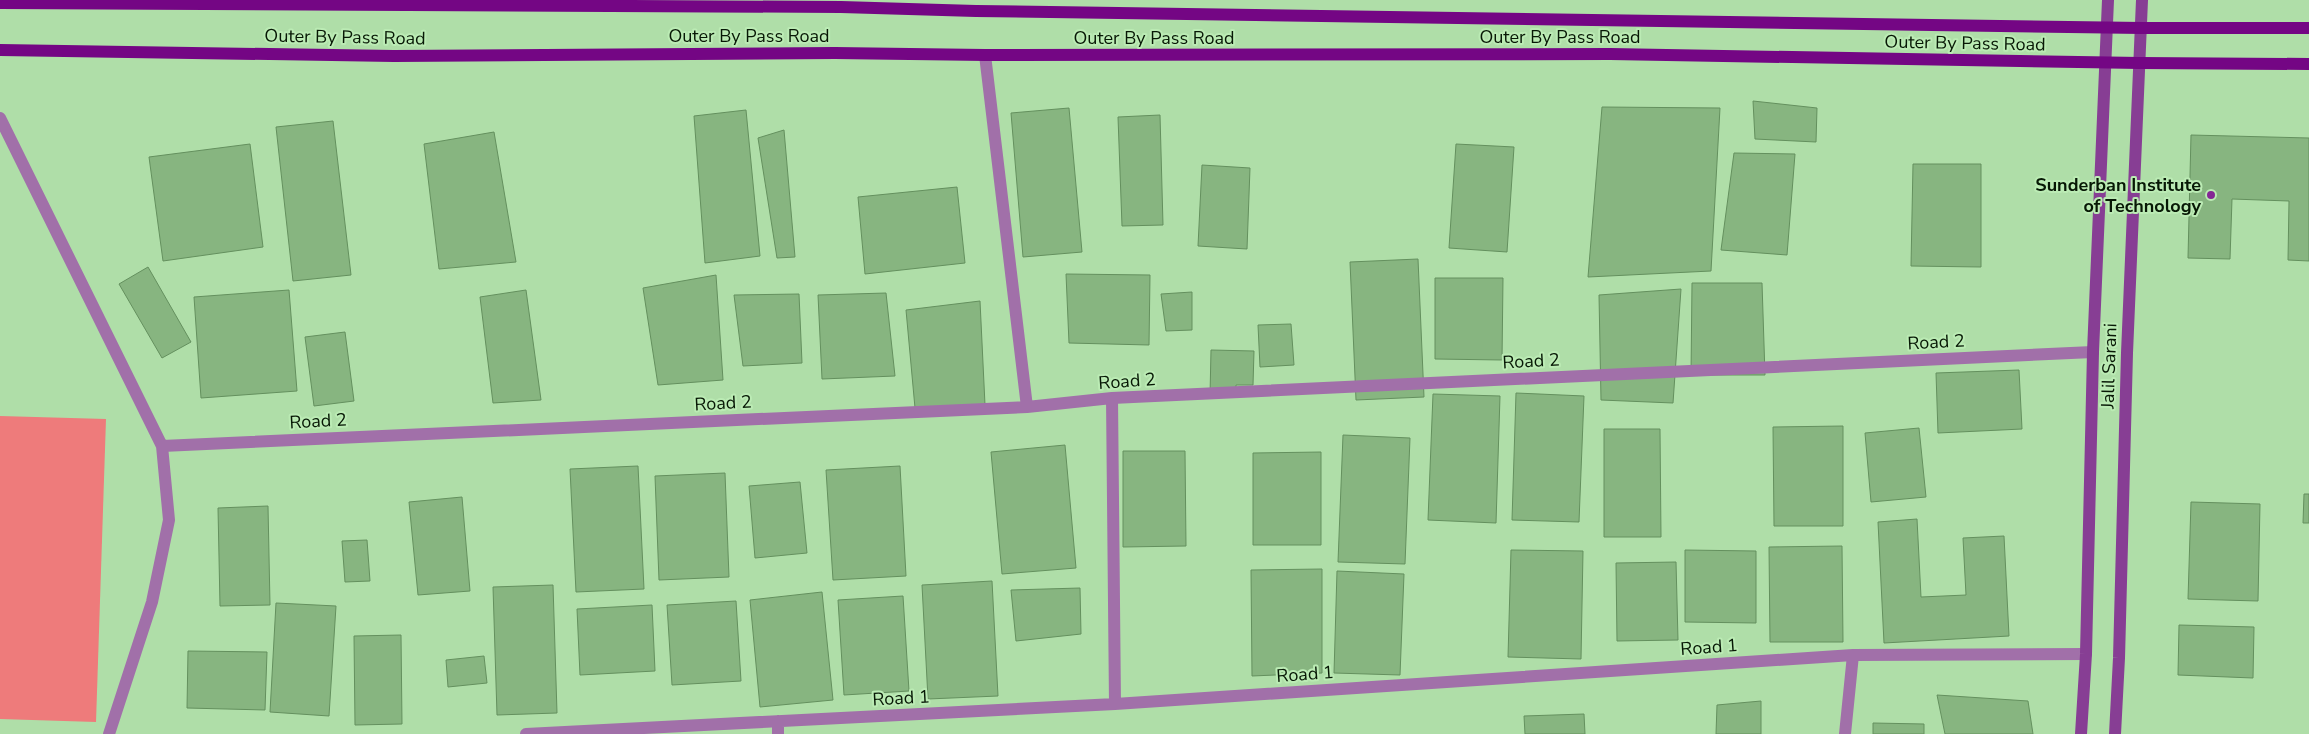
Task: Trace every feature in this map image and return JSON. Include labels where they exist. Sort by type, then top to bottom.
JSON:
[{"type":"main road","name":"Jalil Sarani","points":[[2081,734],[2086,654],[2094,352],[2108,0]]},
{"type":"main road","name":"Jalil Sarani","points":[[2115,734],[2119,658],[2126,353],[2142,0]]},
{"type":"main road","name":"Outer By Pass Road","points":[[0,2],[841,3],[976,11],[2142,28],[2309,28]]},
{"type":"main road","name":"Outer By Pass Road","points":[[0,50],[394,56],[836,53],[984,56],[1610,54],[2106,63],[2309,64]]},
{"type":"street","points":[[984,56],[1026,407]]},
{"type":"street","points":[[0,118],[162,446],[169,520],[152,602],[109,734]]},
{"type":"street","name":"Road 2","points":[[162,446],[1026,407],[1112,398],[2094,352]]},
{"type":"street","points":[[1112,398],[1115,704]]},
{"type":"street","name":"Road 1","points":[[526,734],[778,728],[1853,655],[2086,654]]},
{"type":"street","points":[[1845,734],[1853,655]]},
{"type":"shaded area","points":[[0,416],[106,419],[96,722],[0,719]]},
{"type":"building","points":[[1753,101],[1817,108],[1816,142],[1755,139]]},
{"type":"building","points":[[1602,107],[1720,108],[1711,271],[1588,277]]},
{"type":"building","points":[[1069,108],[1082,252],[1023,257],[1011,113]]},
{"type":"building","points":[[746,110],[760,256],[705,263],[694,116]]},
{"type":"building","points":[[1160,115],[1163,225],[1122,226],[1118,117]]},
{"type":"building","points":[[333,121],[351,275],[293,281],[276,127]]},
{"type":"building","points":[[784,130],[795,257],[777,258],[758,138]]},
{"type":"building","points":[[494,132],[516,262],[439,269],[424,144]]},
{"type":"building","points":[[2191,135],[2309,138],[2309,261],[2288,260],[2289,201],[2232,199],[2230,259],[2188,258]]},
{"type":"building","points":[[250,144],[263,247],[163,261],[149,157]]},
{"type":"building","points":[[1456,144],[1514,147],[1507,252],[1449,248]]},
{"type":"building","points":[[1734,153],[1795,154],[1787,255],[1721,250]]},
{"type":"building","points":[[1913,164],[1981,164],[1981,267],[1911,266]]},
{"type":"building","points":[[1202,165],[1250,168],[1247,249],[1198,246]]},
{"type":"building","points":[[957,187],[965,263],[865,274],[858,197]]},
{"type":"building","points":[[1418,259],[1424,397],[1356,400],[1350,262]]},
{"type":"building","points":[[148,267],[191,342],[162,358],[119,284]]},
{"type":"building","points":[[1066,274],[1150,275],[1149,345],[1069,343]]},
{"type":"building","points":[[716,275],[723,380],[658,385],[643,288]]},
{"type":"building","points":[[1435,278],[1503,278],[1502,360],[1435,359]]},
{"type":"building","points":[[1692,283],[1762,283],[1765,375],[1691,375]]},
{"type":"building","points":[[1681,289],[1673,403],[1601,400],[1599,295]]},
{"type":"building","points":[[289,290],[297,391],[201,398],[194,297]]},
{"type":"building","points":[[526,290],[541,400],[493,403],[480,297]]},
{"type":"building","points":[[1192,292],[1192,330],[1166,331],[1161,294]]},
{"type":"building","points":[[886,293],[895,376],[822,379],[818,295]]},
{"type":"building","points":[[799,294],[802,363],[743,366],[734,295]]},
{"type":"building","points":[[980,301],[985,405],[915,408],[906,310]]},
{"type":"building","points":[[1291,324],[1294,365],[1260,367],[1258,325]]},
{"type":"building","points":[[345,332],[354,401],[314,406],[305,337]]},
{"type":"building","points":[[1211,350],[1254,351],[1253,385],[1236,385],[1236,397],[1210,396]]},
{"type":"building","points":[[2019,370],[2022,429],[1938,433],[1936,373]]},
{"type":"building","points":[[1516,393],[1584,396],[1579,522],[1512,520]]},
{"type":"building","points":[[1433,394],[1500,396],[1496,523],[1428,520]]},
{"type":"building","points":[[1843,426],[1843,526],[1774,526],[1773,427]]},
{"type":"building","points":[[1919,428],[1926,497],[1871,502],[1865,433]]},
{"type":"building","points":[[1604,429],[1660,429],[1661,537],[1604,537]]},
{"type":"building","points":[[1343,435],[1410,438],[1405,564],[1338,562]]},
{"type":"building","points":[[1065,445],[1076,568],[1002,574],[991,452]]},
{"type":"building","points":[[1123,451],[1185,451],[1186,546],[1123,547]]},
{"type":"building","points":[[1321,452],[1321,545],[1253,545],[1253,453]]},
{"type":"building","points":[[638,466],[644,589],[576,592],[570,469]]},
{"type":"building","points":[[900,466],[906,576],[833,580],[826,470]]},
{"type":"building","points":[[725,473],[729,577],[659,580],[655,476]]},
{"type":"building","points":[[800,482],[807,553],[755,558],[749,486]]},
{"type":"building","points":[[2304,494],[2309,494],[2309,523],[2303,523]]},
{"type":"building","points":[[462,497],[470,591],[418,595],[409,502]]},
{"type":"building","points":[[2191,502],[2260,504],[2258,601],[2188,599]]},
{"type":"building","points":[[268,506],[270,605],[220,606],[218,508]]},
{"type":"building","points":[[1917,519],[1921,597],[1966,595],[1963,538],[2004,536],[2009,636],[1884,643],[1878,522]]},
{"type":"building","points":[[367,540],[370,581],[345,582],[342,541]]},
{"type":"building","points":[[1842,546],[1843,642],[1770,642],[1769,547]]},
{"type":"building","points":[[1511,550],[1583,551],[1581,659],[1508,657]]},
{"type":"building","points":[[1685,550],[1756,551],[1756,623],[1685,622]]},
{"type":"building","points":[[1676,562],[1678,640],[1617,641],[1616,563]]},
{"type":"building","points":[[1322,569],[1322,673],[1252,676],[1251,570]]},
{"type":"building","points":[[1337,571],[1404,574],[1400,675],[1334,673]]},
{"type":"building","points":[[992,581],[998,696],[928,699],[922,585]]},
{"type":"building","points":[[553,585],[557,713],[497,715],[493,587]]},
{"type":"building","points":[[1080,588],[1081,634],[1016,641],[1011,590]]},
{"type":"building","points":[[822,592],[833,700],[760,707],[750,600]]},
{"type":"building","points":[[903,596],[909,691],[844,695],[838,600]]},
{"type":"building","points":[[736,601],[741,681],[672,685],[667,605]]},
{"type":"building","points":[[276,603],[336,606],[329,716],[270,712]]},
{"type":"building","points":[[652,605],[655,671],[580,675],[577,609]]},
{"type":"building","points":[[2179,625],[2254,627],[2253,678],[2178,675]]},
{"type":"building","points":[[401,635],[402,724],[355,725],[354,636]]},
{"type":"building","points":[[188,651],[267,652],[265,710],[187,708]]},
{"type":"building","points":[[484,656],[487,683],[448,687],[446,660]]},
{"type":"building","points":[[1937,695],[2028,701],[2033,734],[1945,734]]},
{"type":"building","points":[[1761,701],[1761,734],[1716,734],[1717,705]]},
{"type":"building","points":[[1584,714],[1585,734],[1525,734],[1524,716]]},
{"type":"building","points":[[1873,723],[1924,724],[1924,734],[1873,734]]},
{"type":"place","name":"Sunderban Institute of Technology","points":[[2211,195]]}]
